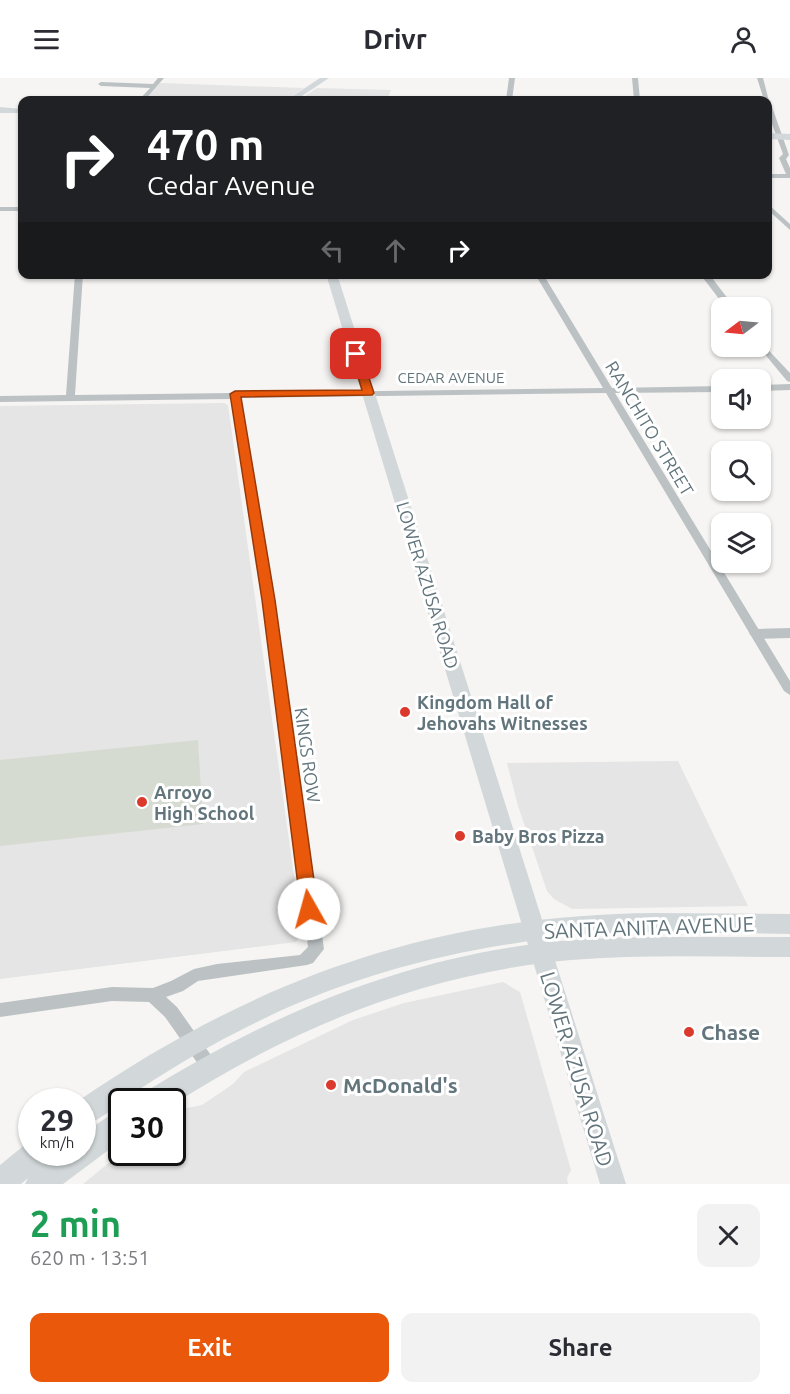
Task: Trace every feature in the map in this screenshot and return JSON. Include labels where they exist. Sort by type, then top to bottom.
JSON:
[{"type":"main road","points":[[297,96],[325,78]]},
{"type":"main road","points":[[0,108],[18,109]]},
{"type":"main road","points":[[773,135],[790,135]]},
{"type":"main road","name":"LOWER AZUSA ROAD","points":[[333,279],[613,1184]]},
{"type":"main road","name":"SANTA ANITA AVENUE","points":[[175,1088],[209,1066],[262,1037],[344,1001],[387,985],[538,942],[570,925],[790,924]]},
{"type":"main road","name":"SANTA ANITA AVENUE","points":[[96,1104],[193,1042],[249,1012],[376,962],[494,935],[538,942],[630,948],[790,947]]},
{"type":"main road","points":[[0,1184],[21,1166]]},
{"type":"main road","points":[[20,1184],[35,1166]]},
{"type":"main road","points":[[40,1184],[64,1166]]},
{"type":"street","points":[[145,96],[161,78]]},
{"type":"street","points":[[510,96],[512,78]]},
{"type":"street","points":[[635,78],[637,96]]},
{"type":"street","points":[[759,78],[765,96]]},
{"type":"street","points":[[101,84],[154,86]]},
{"type":"street","points":[[772,176],[790,176],[783,158],[788,156],[773,135]]},
{"type":"street","points":[[0,209],[18,209]]},
{"type":"street","points":[[772,210],[790,228]]},
{"type":"street","points":[[70,399],[79,279]]},
{"type":"street","name":"RANCHITO STREET","points":[[542,279],[790,691]]},
{"type":"street","points":[[708,279],[722,297]]},
{"type":"street","points":[[771,356],[790,379]]},
{"type":"street","points":[[771,388],[790,387]]},
{"type":"street","name":"CEDAR AVENUE","points":[[0,399],[711,389]]},
{"type":"street","name":"KINGS ROW","points":[[0,1010],[112,994],[153,995],[177,986],[195,975],[217,970],[300,961],[307,959],[315,949],[268,600],[235,394]]},
{"type":"street","points":[[757,634],[790,633]]},
{"type":"street","points":[[153,995],[171,1012],[209,1066]]},
{"type":"shaded area","points":[[160,83],[304,88],[293,96],[149,96]]},
{"type":"shaded area","points":[[317,88],[391,90],[389,96],[305,96]]},
{"type":"shaded area","name":"Arroyo High School","points":[[224,403],[228,405],[302,933],[296,942],[0,979],[0,406]]},
{"type":"shaded area","points":[[198,740],[203,824],[0,846],[0,760]]},
{"type":"shaded area","points":[[678,761],[748,906],[572,909],[554,899],[547,891],[518,806],[507,763]]},
{"type":"shaded area","points":[[503,982],[520,992],[571,1170],[567,1178],[568,1184],[83,1184],[108,1163],[108,1166],[186,1166],[186,1108],[202,1105],[233,1084],[244,1072],[353,1020],[404,1003]]},
{"type":"place","name":"Kingdom Hall of Jehovahs Witnesses","points":[[405,712]]},
{"type":"place","name":"Arroyo High School","points":[[142,802]]},
{"type":"place","name":"Baby Bros Pizza","points":[[460,836]]},
{"type":"place","name":"Chase","points":[[689,1032]]},
{"type":"place","name":"McDonald's","points":[[331,1085]]},
{"type":"route","points":[[309,909],[268,600],[235,394],[369,393],[356,354]]}]
